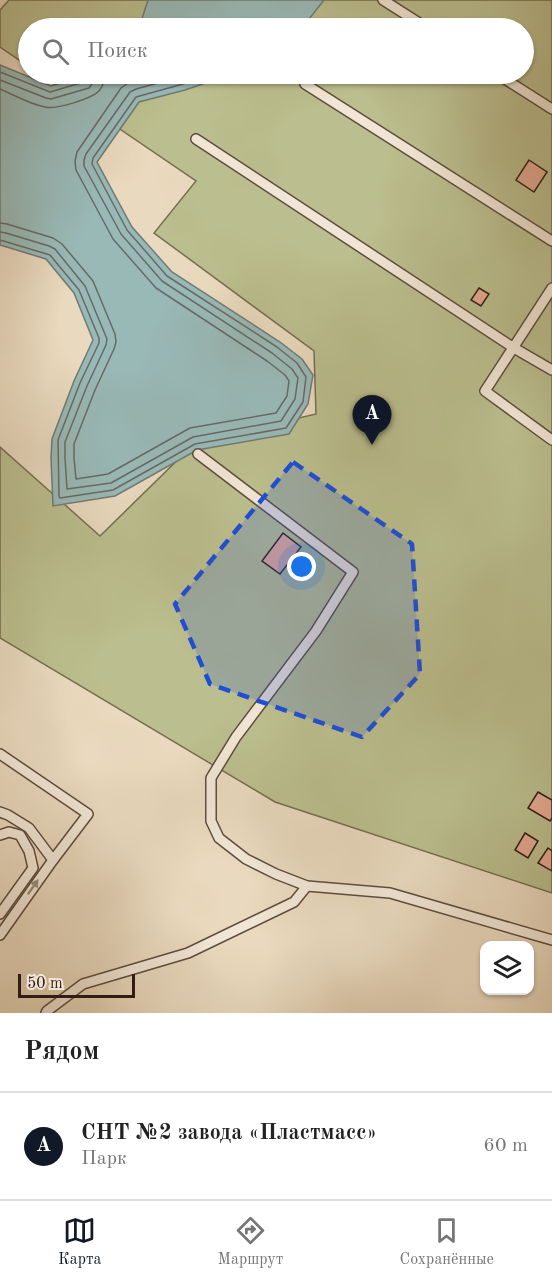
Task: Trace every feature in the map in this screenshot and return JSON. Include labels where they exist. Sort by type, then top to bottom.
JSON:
[{"type":"lane","points":[[383,0],[411,18]]},
{"type":"lane","points":[[304,84],[552,241]]},
{"type":"lane","points":[[513,84],[552,109]]},
{"type":"lane","points":[[196,139],[514,348],[552,370]]},
{"type":"lane","points":[[552,288],[485,391],[552,440]]},
{"type":"lane","points":[[198,454],[353,572],[316,631],[236,736],[211,778],[211,821],[219,838],[246,860],[307,886],[390,893],[552,940]]},
{"type":"lane","points":[[0,754],[88,814],[0,935]]},
{"type":"lane","points":[[0,812],[29,828],[53,860]]},
{"type":"lane","points":[[0,835],[9,832],[20,835],[29,851],[33,868],[0,914]]},
{"type":"lane","points":[[46,1013],[83,984],[189,953],[294,902],[307,886]]},
{"type":"highlighted area","points":[[293,462],[412,544],[420,674],[362,737],[210,684],[175,604]]},
{"type":"green space","points":[[9,0],[552,0],[552,893],[275,802],[0,638],[0,447],[100,536],[196,442],[316,414],[314,351],[154,233],[196,181],[54,84],[534,84],[534,18],[18,18],[18,59],[0,47],[0,10]]},
{"type":"water","points":[[148,0],[324,0],[310,18],[142,18]]},
{"type":"water","points":[[0,65],[18,72],[18,84],[51,86],[58,84],[203,84],[139,102],[97,162],[132,227],[172,272],[280,342],[302,359],[313,375],[308,404],[289,434],[197,450],[115,496],[53,506],[52,439],[74,381],[93,340],[74,293],[46,259],[0,245]]},
{"type":"building","points":[[529,160],[547,172],[534,192],[516,180]]},
{"type":"building","points":[[479,288],[489,294],[481,306],[471,300]]},
{"type":"building","points":[[283,533],[301,547],[280,574],[262,561]]},
{"type":"building","points":[[538,792],[552,800],[550,821],[528,808]]},
{"type":"building","points":[[525,833],[538,841],[528,858],[515,850]]},
{"type":"building","points":[[548,848],[552,851],[552,871],[538,863]]},
{"type":"place","name":"СНТ №2 завода «Пластмасс»","points":[[372,445]]}]
